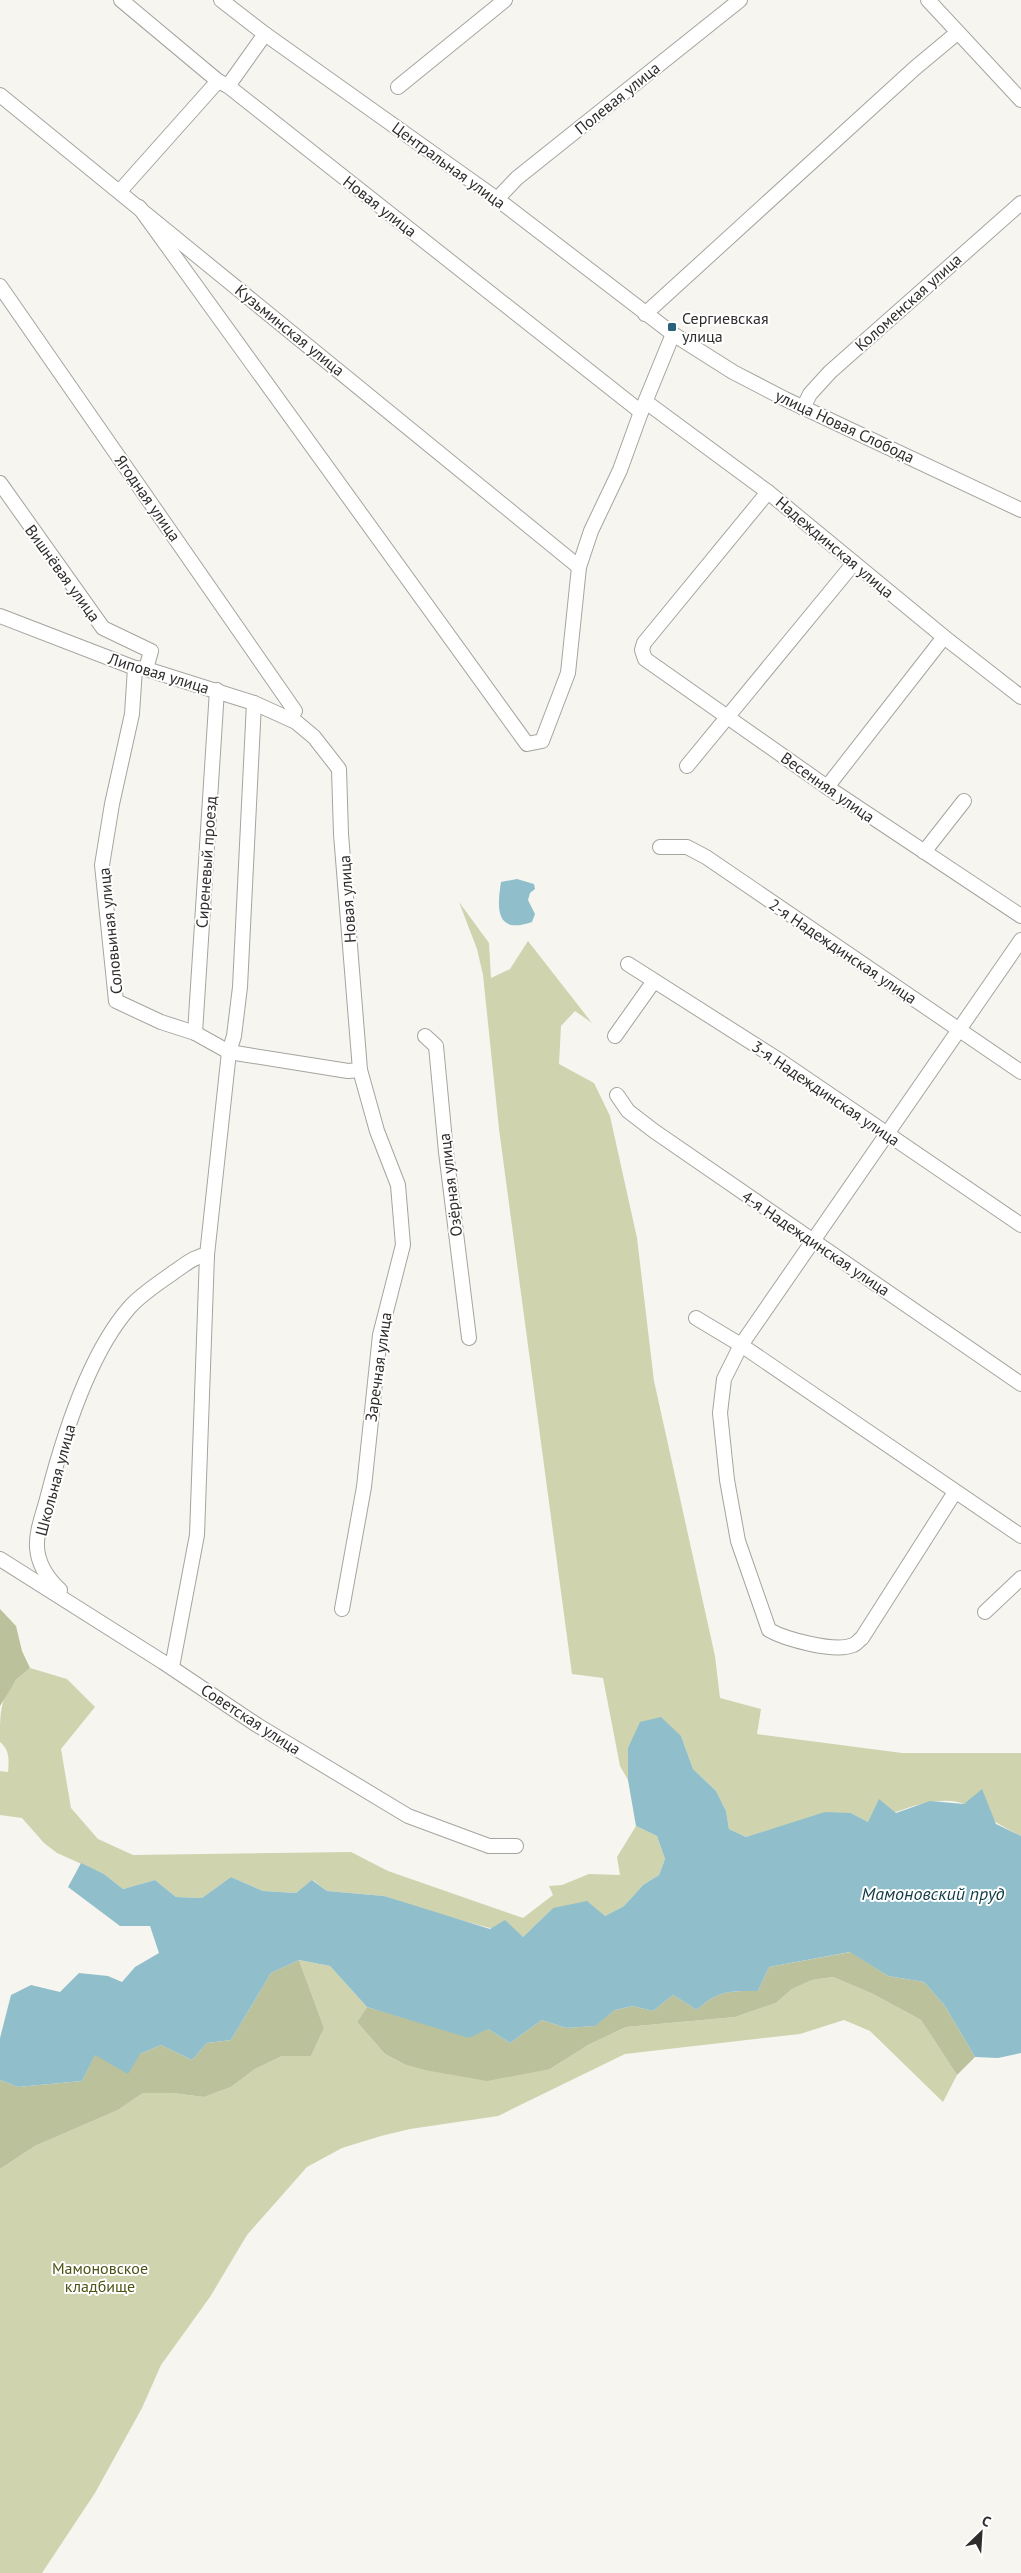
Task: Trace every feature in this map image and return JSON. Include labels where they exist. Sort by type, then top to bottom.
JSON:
[{"type":"street","name":"Новая улица","points":[[121,0],[223,83],[643,407]]},
{"type":"street","name":"Центральная улица","points":[[221,0],[265,34],[497,199],[644,314],[673,334]]},
{"type":"street","points":[[398,87],[505,0]]},
{"type":"street","name":"Полевая улица","points":[[497,199],[517,178],[740,0]]},
{"type":"street","points":[[928,0],[1021,100]]},
{"type":"street","points":[[644,314],[957,33]]},
{"type":"street","points":[[120,191],[223,83],[265,34]]},
{"type":"street","name":"Кузьминская улица","points":[[0,94],[579,567]]},
{"type":"street","name":"Коломенская улица","points":[[802,408],[810,394],[830,372],[1021,202]]},
{"type":"street","points":[[139,207],[527,744],[542,741],[568,672],[579,567],[591,531],[620,470],[673,334]]},
{"type":"street","name":"Ягодная улица","points":[[0,286],[295,711]]},
{"type":"street","name":"улица Новая Слобода","points":[[673,334],[734,372],[802,408],[1021,510]]},
{"type":"street","name":"Надеждинская улица","points":[[643,407],[768,492],[944,637],[1021,697]]},
{"type":"street","name":"Вишнёвая улица","points":[[0,483],[103,628],[151,651],[141,669]]},
{"type":"street","name":"Весенняя улица","points":[[768,492],[644,643],[642,650],[645,659],[827,787],[1021,916]]},
{"type":"street","points":[[687,766],[726,716],[854,563]]},
{"type":"street","name":"Липовая улица","points":[[0,616],[141,669],[217,690],[254,703],[296,722],[314,737]]},
{"type":"street","points":[[827,787],[944,637]]},
{"type":"street","name":"Соловьиная улица","points":[[141,669],[112,804],[102,865],[116,1000],[161,1022],[195,1033],[229,1052],[348,1071],[360,1070]]},
{"type":"street","name":"Сиреневый проезд","points":[[195,1033],[217,690]]},
{"type":"street","points":[[172,1667],[197,1535],[207,1256],[229,1052],[234,1036],[240,987],[254,703]]},
{"type":"street","name":"Новая улица","points":[[314,737],[339,768],[342,834],[360,1070]]},
{"type":"street","points":[[924,852],[964,801]]},
{"type":"street","name":"2-я Надеждинская улица","points":[[660,847],[687,847],[706,857],[1021,1072]]},
{"type":"street","points":[[955,1492],[862,1638],[857,1642],[840,1648],[784,1638],[769,1630],[738,1541],[727,1480],[720,1413],[724,1379],[741,1345],[1021,940]]},
{"type":"street","name":"3-я Надеждинская улица","points":[[628,964],[782,1062],[1021,1225]]},
{"type":"street","points":[[615,1036],[654,981]]},
{"type":"street","name":"Озёрная улица","points":[[425,1036],[436,1046],[446,1152],[469,1338]]},
{"type":"street","name":"Заречная улица","points":[[342,1609],[364,1487],[380,1334],[403,1245],[398,1185],[378,1131],[360,1070]]},
{"type":"street","name":"4-я Надеждинская улица","points":[[617,1095],[628,1110],[654,1131],[1021,1384]]},
{"type":"street","name":"Школьная улица","points":[[94,1620],[54,1585],[44,1571],[37,1546],[40,1526],[64,1436],[93,1367],[129,1307],[156,1284],[198,1256],[207,1256]]},
{"type":"street","points":[[696,1318],[741,1345],[1021,1536]]},
{"type":"street","name":"Советская улица","points":[[0,1559],[18,1568],[94,1620],[172,1667],[257,1725],[408,1816],[489,1846],[516,1846]]},
{"type":"street","points":[[985,1612],[1021,1578]]},
{"type":"green space","points":[[459,902],[489,943],[491,978],[510,969],[528,941],[592,1023],[575,1011],[561,1026],[559,1064],[594,1083],[610,1116],[637,1238],[654,1381],[715,1656],[720,1698],[761,1709],[757,1734],[902,1753],[1021,1753],[1021,1836],[966,1805],[943,1801],[917,1805],[868,1822],[851,1813],[776,1828],[746,1837],[729,1829],[726,1811],[716,1791],[693,1769],[681,1736],[628,1748],[628,1780],[620,1766],[603,1678],[572,1674],[499,1129],[483,975],[477,949]]},
{"type":"green space","points":[[0,1609],[16,1626],[22,1651],[30,1668],[16,1680],[0,1706]]},
{"type":"green space","points":[[30,1668],[67,1679],[95,1707],[61,1749],[71,1808],[98,1839],[133,1855],[351,1852],[388,1871],[523,1918],[553,1895],[549,1886],[562,1885],[589,1874],[620,1875],[617,1857],[636,1826],[657,1836],[665,1859],[659,1875],[643,1885],[624,1906],[605,1916],[553,1908],[523,1937],[424,1910],[384,1896],[327,1891],[313,1880],[296,1893],[263,1891],[231,1877],[202,1898],[176,1897],[155,1880],[123,1889],[104,1874],[57,1853],[44,1843],[22,1818],[0,1815],[0,1771],[8,1772],[9,1764],[6,1749],[0,1742],[0,1718],[7,1692]]},
{"type":"green space","points":[[851,1952],[888,1976],[924,1982],[945,2006],[975,2057],[957,2075],[921,2020],[873,1994],[833,1977],[812,1980],[792,1989],[776,2003],[735,2017],[626,2027],[588,2045],[550,2069],[487,2081],[425,2070],[404,2064],[385,2054],[357,2022],[367,2007],[436,2027],[488,2029],[510,2043],[542,2020],[566,2028],[594,2026],[615,2010],[633,2006],[653,2011],[673,1995],[697,2010],[718,1995],[740,1991],[758,1991],[769,1967]]},
{"type":"green space","name":"Мамоновское кладбище","points":[[299,1960],[330,1966],[367,2007],[357,2022],[385,2054],[404,2064],[550,2069],[588,2045],[626,2027],[735,2017],[776,2003],[792,1989],[812,1980],[833,1977],[873,1994],[921,2020],[957,2075],[943,2102],[870,2031],[844,2020],[800,2034],[625,2054],[498,2116],[410,2129],[342,2148],[307,2167],[247,2235],[210,2297],[161,2365],[142,2408],[95,2493],[42,2573],[0,2573],[0,2169],[35,2146],[118,2110],[143,2093],[173,2093],[204,2097],[231,2087],[255,2069],[282,2056],[311,2056],[324,2028]]},
{"type":"green space","points":[[299,1960],[324,2028],[311,2056],[282,2056],[255,2069],[231,2087],[204,2097],[173,2093],[143,2093],[118,2110],[35,2146],[0,2169],[0,2080],[18,2087],[82,2081],[95,2054],[140,2054],[161,2045],[192,2060],[207,2043],[231,2040],[271,1973]]},
{"type":"water","points":[[517,879],[534,884],[535,889],[530,893],[528,900],[535,914],[532,922],[511,925],[501,917],[499,910],[501,882]]},
{"type":"water","name":"Мамоновский пруд","points":[[661,1717],[681,1736],[693,1769],[716,1791],[726,1811],[729,1829],[746,1837],[825,1812],[851,1813],[868,1822],[879,1799],[896,1813],[930,1801],[964,1804],[982,1789],[996,1824],[1021,1836],[1021,2053],[998,2058],[975,2057],[945,2006],[924,1982],[888,1976],[850,1952],[769,1967],[758,1991],[740,1991],[718,1995],[697,2010],[673,1995],[653,2011],[633,2006],[615,2010],[595,2026],[566,2028],[542,2020],[510,2043],[488,2029],[469,2038],[367,2007],[330,1966],[299,1960],[271,1973],[231,2040],[207,2043],[192,2060],[161,2045],[140,2054],[128,2074],[95,2055],[82,2081],[18,2087],[0,2080],[0,2038],[11,1995],[31,1985],[60,1992],[79,1973],[108,1976],[122,1982],[135,1967],[159,1953],[150,1926],[120,1926],[68,1887],[81,1863],[104,1874],[123,1889],[155,1880],[176,1897],[202,1898],[231,1877],[263,1891],[296,1893],[312,1880],[327,1891],[384,1896],[490,1929],[505,1920],[523,1937],[553,1908],[587,1901],[605,1916],[624,1906],[643,1885],[659,1875],[665,1859],[657,1836],[636,1826],[628,1780],[628,1748],[640,1722]]},
{"type":"place","name":"Сергиевская улица","points":[[672,327]]}]
